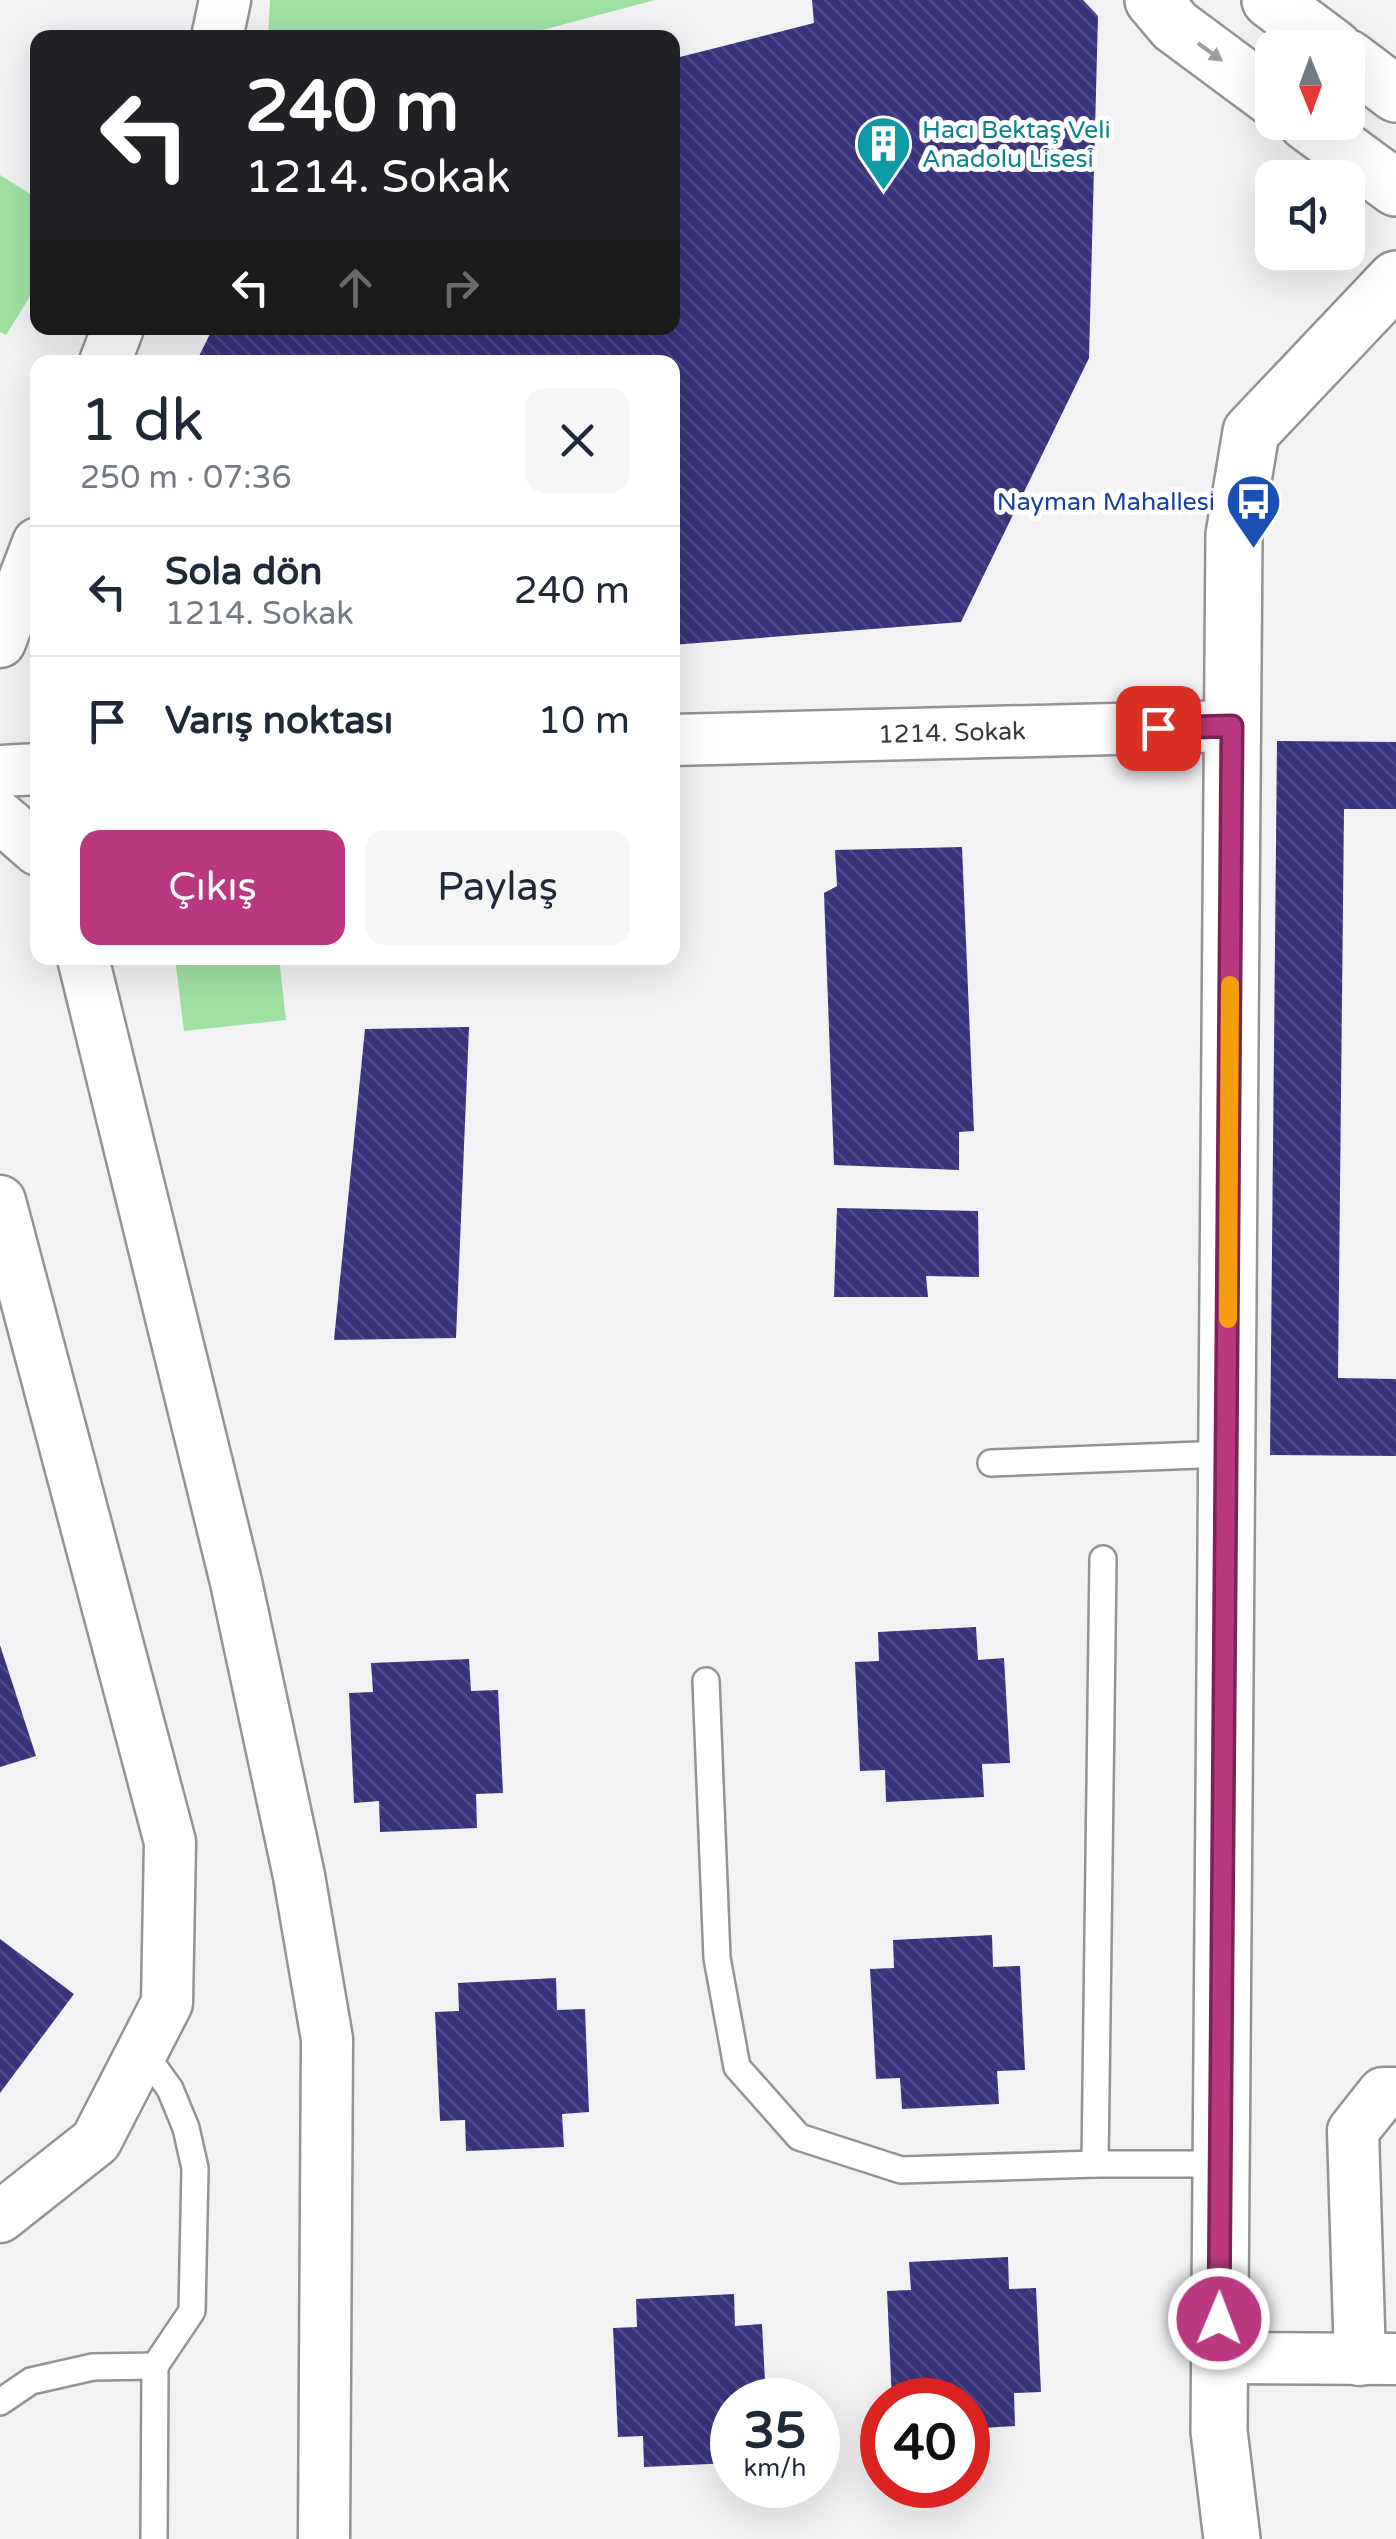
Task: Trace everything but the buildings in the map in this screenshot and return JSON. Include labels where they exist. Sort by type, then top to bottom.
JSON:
[{"type":"street","points":[[218,30],[225,0]]},
{"type":"street","points":[[1154,0],[1175,26],[1255,85]]},
{"type":"street","points":[[1270,0],[1310,30]]},
{"type":"street","points":[[1365,71],[1396,94]]},
{"type":"street","points":[[1331,140],[1396,188]]},
{"type":"street","points":[[1232,2539],[1218,2431],[1234,535],[1251,432],[1396,279]]},
{"type":"street","points":[[0,642],[30,564]]},
{"type":"street","name":"1214. Sokak","points":[[680,740],[1232,726]]},
{"type":"street","points":[[0,771],[30,769]]},
{"type":"street","points":[[0,817],[30,843]]},
{"type":"street","points":[[85,965],[236,1582],[299,1876],[327,2039],[324,2539]]},
{"type":"street","points":[[0,1200],[170,1842],[167,2002],[96,2140],[0,2217]]},
{"type":"street","points":[[1219,2358],[1378,2359],[1352,2130],[1382,2093],[1396,2093]]},
{"type":"lane","points":[[991,1462],[1226,1454]]},
{"type":"lane","points":[[1095,2164],[1103,1559]]},
{"type":"lane","points":[[706,1681],[717,1958],[737,2067],[800,2137],[901,2170],[1221,2164]]},
{"type":"lane","points":[[142,2050],[170,2089],[186,2128],[194,2168],[192,2311],[155,2366],[154,2539]]},
{"type":"lane","points":[[0,2402],[30,2381],[93,2367],[155,2366]]},
{"type":"green space","points":[[270,0],[655,0],[542,30],[268,30]]},
{"type":"green space","points":[[0,175],[30,194],[30,296],[6,335],[0,332]]},
{"type":"green space","points":[[176,965],[280,965],[286,1020],[184,1031]]},
{"type":"slow traffic","points":[[1228,1319],[1230,985]]},
{"type":"place","name":"Hacı Bektaş Veli Anadolu Lisesi","points":[[883,193]]},
{"type":"place","name":"Nayman Mahallesi","points":[[1254,551]]},
{"type":"route","points":[[1158,728],[1232,726],[1219,2319]]}]
